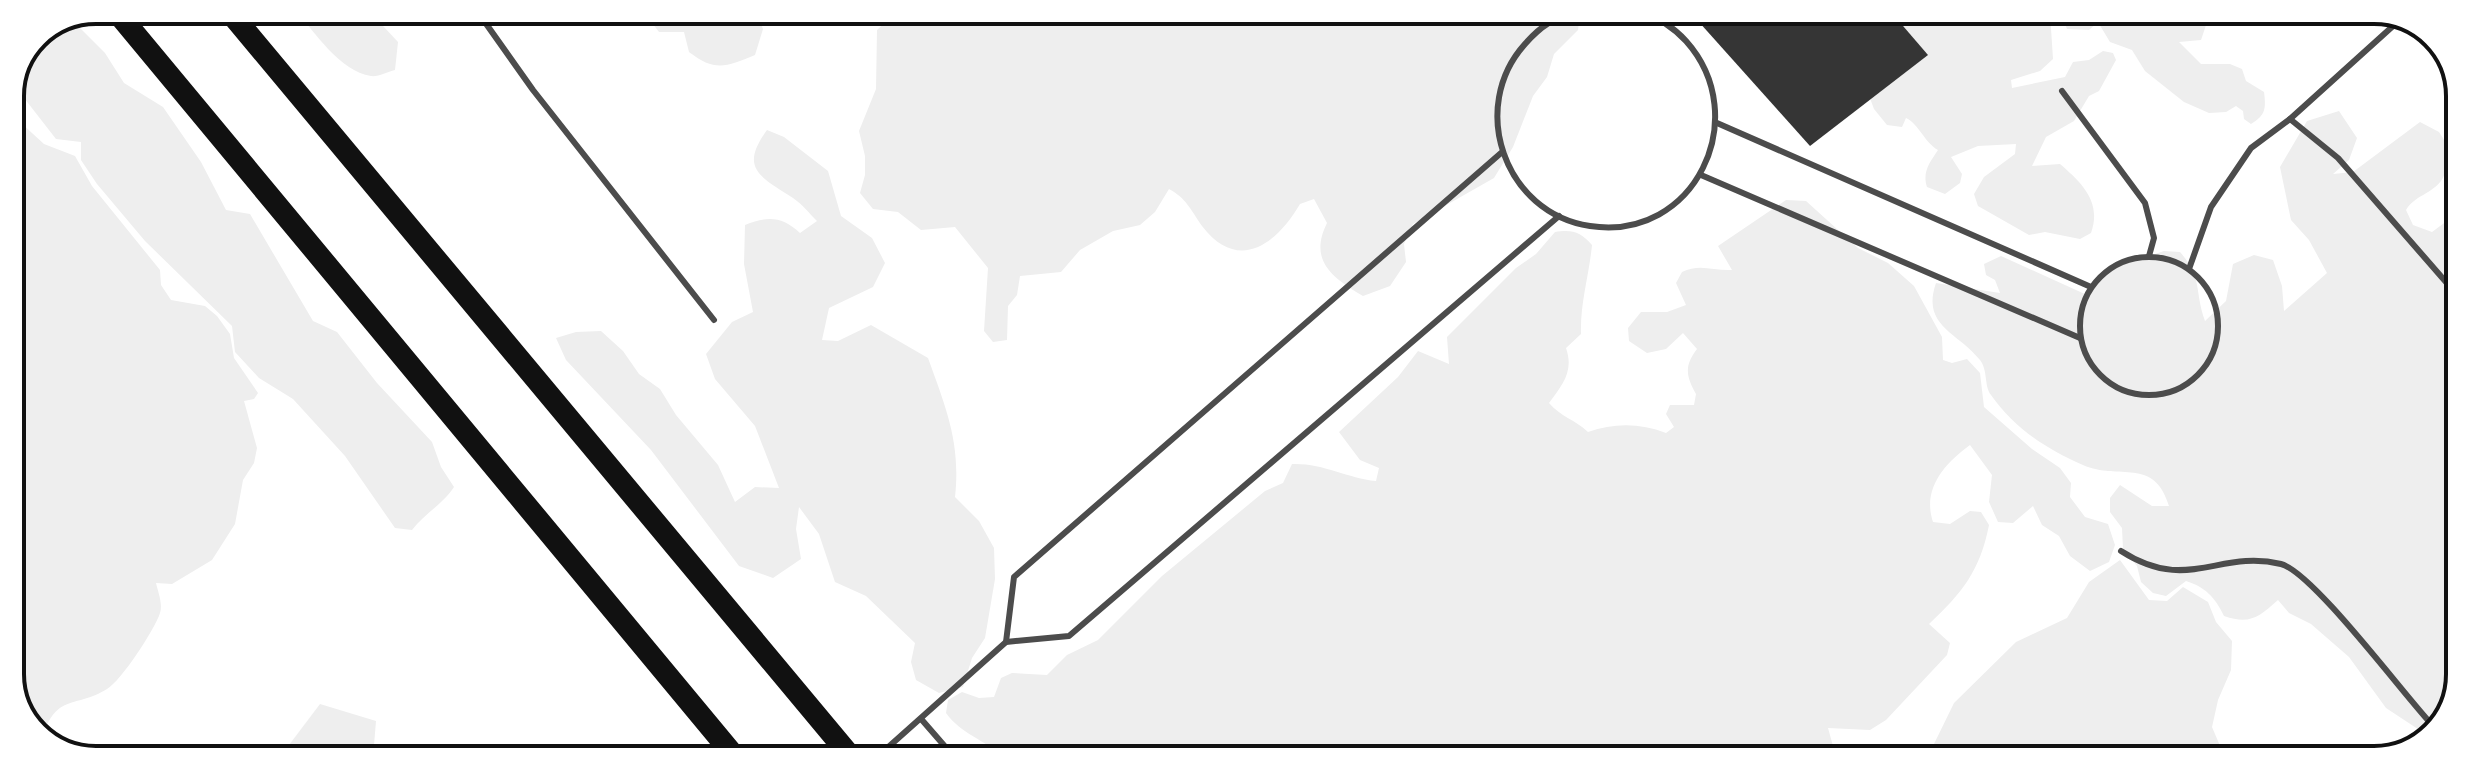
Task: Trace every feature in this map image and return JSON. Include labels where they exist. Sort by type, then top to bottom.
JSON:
[{"type":"highway","points":[[127,24],[726,746]]},
{"type":"highway","points":[[240,24],[842,746]]},
{"type":"lane","points":[[486,24],[533,90],[714,320]]},
{"type":"lane","points":[[1547,24],[1536,31],[1514,56],[1500,86],[1496,120],[1501,153],[1525,190],[1559,216],[1590,226],[1622,226],[1653,217],[1680,199],[1701,175],[1712,150],[1717,123],[1714,88],[1700,56],[1676,30],[1665,24]]},
{"type":"lane","points":[[2189,269],[2211,207],[2251,148],[2290,119],[2393,26]]},
{"type":"lane","points":[[2062,91],[2145,203],[2154,238],[2149,256]]},
{"type":"lane","points":[[2290,119],[2338,158],[2446,282]]},
{"type":"lane","points":[[1717,123],[2091,287]]},
{"type":"lane","points":[[1006,642],[1014,577],[1501,153]]},
{"type":"lane","points":[[1701,175],[2080,338]]},
{"type":"lane","points":[[891,746],[1006,642],[1069,636],[1559,216]]},
{"type":"lane","points":[[2149,256],[2170,260],[2189,269],[2205,284],[2215,305],[2219,327],[2215,349],[2204,369],[2187,384],[2166,393],[2144,395],[2121,390],[2102,378],[2088,360],[2080,338],[2080,312],[2091,287],[2116,265],[2149,256]]},
{"type":"lane","points":[[2121,551],[2149,567],[2173,572],[2244,563],[2282,564],[2300,576],[2350,628],[2429,721]]},
{"type":"lane","points":[[922,720],[945,746]]},
{"type":"shaded area","points":[[308,24],[381,24],[398,42],[395,70],[371,76],[349,67]]},
{"type":"shaded area","points":[[653,24],[761,24],[763,29],[755,55],[721,66],[706,63],[689,52],[684,32],[659,32]]},
{"type":"shaded area","points":[[883,24],[1579,24],[1578,30],[1554,54],[1547,77],[1533,96],[1513,147],[1494,178],[1413,224],[1404,244],[1406,262],[1390,286],[1363,296],[1333,275],[1322,258],[1320,248],[1327,223],[1314,199],[1300,204],[1280,231],[1268,241],[1242,251],[1216,240],[1184,200],[1169,189],[1155,212],[1140,225],[1113,231],[1080,250],[1061,272],[1020,276],[1017,295],[1008,306],[1007,340],[993,342],[984,331],[988,268],[955,227],[921,230],[898,212],[873,209],[860,193],[865,175],[865,156],[859,131],[876,89],[877,30]]},
{"type":"shaded area","points":[[1883,24],[2051,24],[2053,59],[2040,71],[2011,80],[2012,88],[2065,77],[2073,62],[2089,60],[2103,51],[2113,53],[2116,60],[2099,91],[2089,96],[2074,121],[2046,137],[2032,166],[2060,164],[2076,178],[2092,203],[2094,222],[2091,233],[2080,239],[2045,232],[2029,235],[1978,206],[1974,194],[1984,177],[2015,154],[2016,144],[1978,146],[1951,157],[1962,174],[1960,183],[1945,194],[1927,187],[1926,172],[1938,150],[1906,118],[1902,127],[1887,125],[1874,109],[1868,93]]},
{"type":"shaded area","points":[[2065,24],[2096,24],[2089,30],[2067,29]]},
{"type":"shaded area","points":[[2099,24],[2206,24],[2201,40],[2179,42],[2201,64],[2230,64],[2242,69],[2246,81],[2264,92],[2262,114],[2251,124],[2236,106],[2226,112],[2209,113],[2184,102],[2145,71],[2132,50],[2110,42]]},
{"type":"shaded area","points":[[78,26],[105,53],[124,83],[163,107],[201,162],[226,210],[250,214],[313,321],[337,332],[377,383],[432,442],[441,467],[454,487],[444,499],[412,530],[395,528],[345,456],[293,399],[259,378],[235,352],[232,326],[145,241],[97,184],[81,160],[81,142],[56,139],[24,98],[25,82],[36,56],[45,45]]},
{"type":"shaded area","points":[[2339,111],[2357,138],[2349,160],[2333,174],[2353,172],[2420,122],[2439,132],[2446,143],[2446,170],[2441,181],[2413,201],[2406,210],[2413,225],[2432,232],[2446,222],[2446,674],[2441,701],[2419,730],[2386,708],[2349,657],[2311,624],[2289,613],[2278,600],[2254,618],[2241,620],[2224,616],[2209,594],[2186,581],[2166,596],[2153,593],[2141,582],[2137,566],[2123,549],[2122,528],[2110,512],[2110,498],[2120,485],[2152,506],[2169,506],[2162,491],[2145,475],[2083,465],[2032,436],[2000,407],[1989,391],[1980,360],[1944,327],[1933,309],[1936,283],[2000,293],[1995,280],[1986,275],[1984,264],[2001,256],[2087,295],[2107,270],[2164,251],[2180,252],[2192,269],[2205,321],[2226,301],[2233,264],[2254,255],[2273,260],[2282,286],[2284,311],[2327,273],[2309,240],[2291,220],[2280,167],[2307,121]]},
{"type":"shaded area","points":[[24,126],[44,144],[75,156],[92,186],[160,270],[161,285],[171,300],[205,306],[217,316],[230,334],[234,358],[258,393],[254,399],[244,401],[257,448],[254,463],[243,480],[235,524],[212,560],[172,584],[156,583],[161,602],[160,613],[129,666],[113,684],[96,695],[61,707],[47,726],[42,721],[29,701],[24,679]]},
{"type":"shaded area","points":[[767,130],[784,137],[828,171],[841,216],[872,238],[885,263],[873,287],[829,308],[822,340],[838,341],[871,325],[928,358],[941,393],[954,442],[955,497],[979,521],[994,548],[995,579],[985,638],[972,658],[963,687],[939,693],[916,680],[911,662],[915,643],[866,596],[835,582],[819,534],[799,507],[796,529],[801,559],[773,578],[739,566],[651,450],[566,360],[556,338],[576,332],[601,331],[623,351],[639,374],[660,389],[676,415],[718,465],[735,502],[755,487],[779,488],[755,426],[715,379],[706,354],[732,322],[753,312],[744,264],[745,225],[774,219],[787,223],[800,233],[817,221],[799,203],[764,178],[754,164],[754,155]]},
{"type":"shaded area","points":[[1786,200],[1806,201],[1858,248],[1888,263],[1914,286],[1942,337],[1943,360],[1952,363],[1967,359],[1980,373],[1984,407],[2032,449],[2060,468],[2071,483],[2070,497],[2085,517],[2108,524],[2115,545],[2109,562],[2090,571],[2070,556],[2059,536],[2042,525],[2033,506],[2013,523],[1998,522],[1989,502],[1992,475],[1970,445],[1944,469],[1930,499],[1933,522],[1950,524],[1970,511],[1981,512],[1989,525],[1980,556],[1968,580],[1929,624],[1950,643],[1947,655],[1886,720],[1870,730],[1828,728],[1833,746],[989,746],[946,713],[948,700],[962,692],[979,698],[994,697],[1001,678],[1012,673],[1047,675],[1067,655],[1098,640],[1162,576],[1265,491],[1283,483],[1292,464],[1314,466],[1376,481],[1379,468],[1360,460],[1339,432],[1398,377],[1418,351],[1449,364],[1447,337],[1516,268],[1536,254],[1555,232],[1576,232],[1592,245],[1581,334],[1566,348],[1568,370],[1549,403],[1588,432],[1627,425],[1666,433],[1674,427],[1666,414],[1670,405],[1694,405],[1696,394],[1688,371],[1697,349],[1683,333],[1666,349],[1647,353],[1629,341],[1628,328],[1641,312],[1667,312],[1686,305],[1676,283],[1682,272],[1701,268],[1732,270],[1718,246]]},
{"type":"shaded area","points":[[2120,560],[2149,600],[2167,601],[2183,587],[2208,602],[2216,622],[2232,641],[2231,670],[2218,700],[2212,727],[2220,746],[1933,746],[1954,703],[2016,642],[2067,618],[2089,582]]},
{"type":"shaded area","points":[[320,704],[376,721],[374,746],[288,746]]},
{"type":"building","points":[[1701,24],[1901,24],[1928,55],[1810,146]]}]
